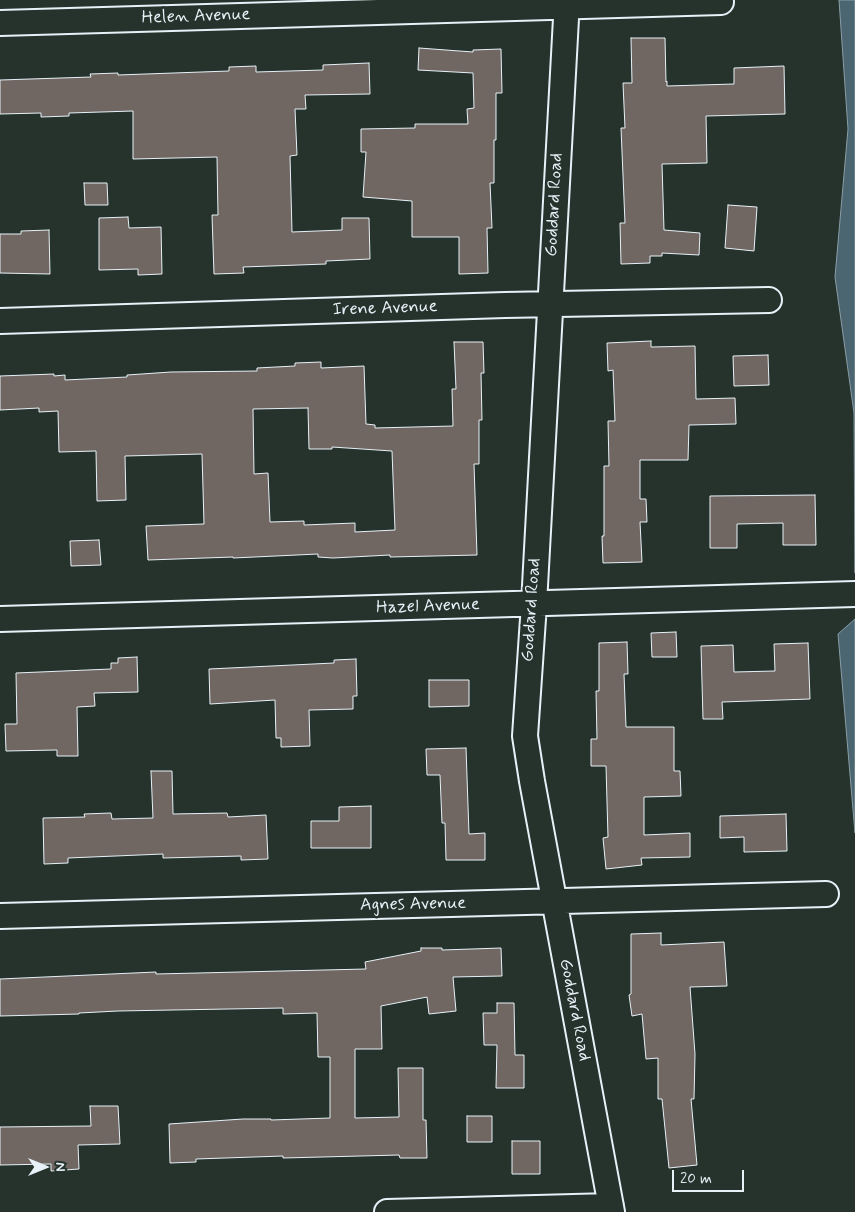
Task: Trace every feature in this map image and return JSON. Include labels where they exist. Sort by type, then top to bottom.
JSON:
[{"type":"street","name":"Helen Avenue","points":[[0,23],[567,3],[721,2]]},
{"type":"street","name":"Goddard Road","points":[[567,3],[525,736],[611,1209]]},
{"type":"street","name":"Irene Avenue","points":[[0,321],[512,305],[549,306],[769,300]]},
{"type":"street","name":"Hazel Avenue","points":[[0,619],[849,594]]},
{"type":"street","name":"Agnes Avenue","points":[[0,916],[826,894]]},
{"type":"street","points":[[387,1212],[611,1209]]},
{"type":"water","points":[[839,0],[855,0],[855,573],[854,413],[835,277],[848,129]]},
{"type":"water","points":[[855,619],[855,833],[838,634]]},
{"type":"building","points":[[631,38],[665,38],[667,86],[734,84],[734,68],[784,66],[785,114],[706,116],[707,163],[662,164],[664,230],[700,233],[699,255],[662,253],[662,256],[650,256],[650,263],[621,264],[620,223],[625,223],[621,128],[625,128],[623,83],[632,83]]},
{"type":"building","points":[[419,48],[473,52],[473,50],[501,49],[502,93],[496,93],[494,183],[490,183],[492,228],[487,228],[488,273],[459,274],[459,237],[412,237],[412,201],[363,197],[366,152],[361,152],[361,129],[415,128],[415,124],[468,124],[467,109],[474,108],[473,73],[418,70]]},
{"type":"building","points":[[369,63],[370,94],[305,95],[306,109],[295,109],[297,155],[290,156],[292,232],[342,230],[342,218],[369,218],[370,259],[326,261],[326,264],[243,267],[244,273],[214,274],[212,215],[218,215],[217,157],[133,159],[133,111],[69,113],[69,116],[41,117],[41,113],[0,114],[0,80],[91,77],[90,74],[118,73],[118,75],[229,71],[229,67],[256,66],[256,72],[323,70],[323,65]]},
{"type":"building","points":[[84,183],[107,183],[108,205],[85,205]]},
{"type":"building","points":[[728,205],[757,207],[754,251],[725,248]]},
{"type":"building","points":[[128,217],[129,228],[161,227],[162,274],[138,275],[138,269],[99,270],[99,218]]},
{"type":"building","points":[[49,230],[50,274],[0,273],[0,234],[21,234],[21,231]]},
{"type":"building","points":[[651,341],[651,347],[695,346],[696,399],[735,398],[736,424],[689,425],[688,460],[640,460],[640,499],[646,499],[647,522],[640,522],[642,562],[603,563],[604,466],[609,466],[608,421],[615,421],[613,370],[608,371],[607,343]]},
{"type":"building","points":[[454,342],[483,342],[484,373],[481,373],[482,420],[479,420],[479,464],[474,464],[477,555],[390,557],[390,555],[333,558],[318,557],[318,554],[148,560],[146,526],[204,524],[202,454],[125,456],[126,500],[97,501],[96,451],[59,452],[58,411],[39,412],[39,408],[0,410],[0,376],[54,374],[54,376],[65,375],[65,380],[127,377],[127,375],[171,372],[257,371],[257,368],[295,366],[295,363],[321,362],[321,368],[364,366],[366,424],[375,425],[375,428],[453,426],[452,389],[456,389]],"holes":[[[308,408],[309,449],[332,449],[332,447],[392,451],[395,530],[355,532],[355,523],[304,525],[304,521],[270,522],[268,473],[254,474],[253,409]]]},
{"type":"building","points":[[768,355],[769,385],[734,386],[733,356]]},
{"type":"building","points":[[815,495],[816,545],[783,545],[783,523],[737,524],[737,548],[710,548],[710,496]]},
{"type":"building","points":[[99,540],[101,565],[71,566],[70,541]]},
{"type":"building","points":[[676,632],[677,657],[652,657],[651,633]]},
{"type":"building","points":[[627,642],[628,674],[624,674],[626,727],[674,727],[674,771],[680,771],[681,796],[644,797],[644,835],[690,833],[690,857],[641,858],[642,865],[606,869],[603,838],[608,837],[606,766],[591,766],[591,739],[597,739],[596,691],[599,691],[599,643]]},
{"type":"building","points":[[808,643],[810,699],[722,702],[723,719],[703,719],[701,646],[733,645],[734,672],[775,671],[774,644]]},
{"type":"building","points":[[137,657],[138,692],[94,693],[95,706],[77,707],[78,756],[57,756],[57,750],[6,751],[5,724],[17,724],[16,673],[111,669],[111,663],[118,663],[118,658]]},
{"type":"building","points":[[356,659],[357,696],[353,696],[353,709],[309,710],[310,746],[281,747],[281,738],[276,738],[275,700],[210,704],[209,669],[334,663],[334,660]]},
{"type":"building","points":[[429,680],[469,680],[469,706],[429,707]]},
{"type":"building","points":[[466,748],[469,834],[485,833],[485,860],[446,860],[445,823],[442,823],[440,775],[427,775],[426,749]]},
{"type":"building","points":[[151,771],[172,771],[173,814],[227,813],[228,817],[266,815],[268,859],[241,860],[241,856],[163,858],[163,854],[68,858],[68,863],[44,864],[43,818],[85,817],[84,814],[111,813],[112,819],[153,818]]},
{"type":"building","points":[[371,806],[371,848],[311,848],[311,821],[339,821],[339,807]]},
{"type":"building","points":[[786,814],[787,851],[744,852],[744,837],[720,838],[720,816]]},
{"type":"building","points":[[661,933],[661,945],[724,942],[727,986],[690,987],[695,1054],[694,1099],[691,1099],[697,1165],[669,1168],[662,1099],[658,1099],[658,1058],[646,1059],[642,1014],[632,1016],[629,995],[631,994],[631,934]]},
{"type":"building","points":[[421,948],[442,948],[442,950],[501,948],[502,976],[453,977],[456,1011],[429,1014],[427,997],[381,1006],[382,1049],[355,1049],[355,1118],[399,1117],[398,1068],[423,1068],[423,1120],[426,1120],[427,1158],[400,1158],[399,1155],[283,1158],[283,1156],[196,1159],[196,1162],[170,1163],[169,1124],[243,1119],[330,1118],[330,1057],[318,1057],[317,1013],[283,1014],[283,1008],[118,1011],[0,1016],[0,979],[156,972],[156,974],[366,969],[365,962],[421,951]]},
{"type":"building","points":[[497,1003],[514,1003],[515,1055],[524,1055],[524,1088],[496,1088],[497,1045],[484,1045],[483,1013],[497,1013]]},
{"type":"building","points":[[90,1106],[118,1106],[120,1144],[78,1145],[79,1169],[51,1171],[51,1164],[0,1165],[0,1127],[91,1126]]},
{"type":"building","points":[[467,1116],[492,1116],[492,1142],[467,1142]]},
{"type":"building","points":[[512,1141],[540,1141],[540,1174],[512,1174]]}]
